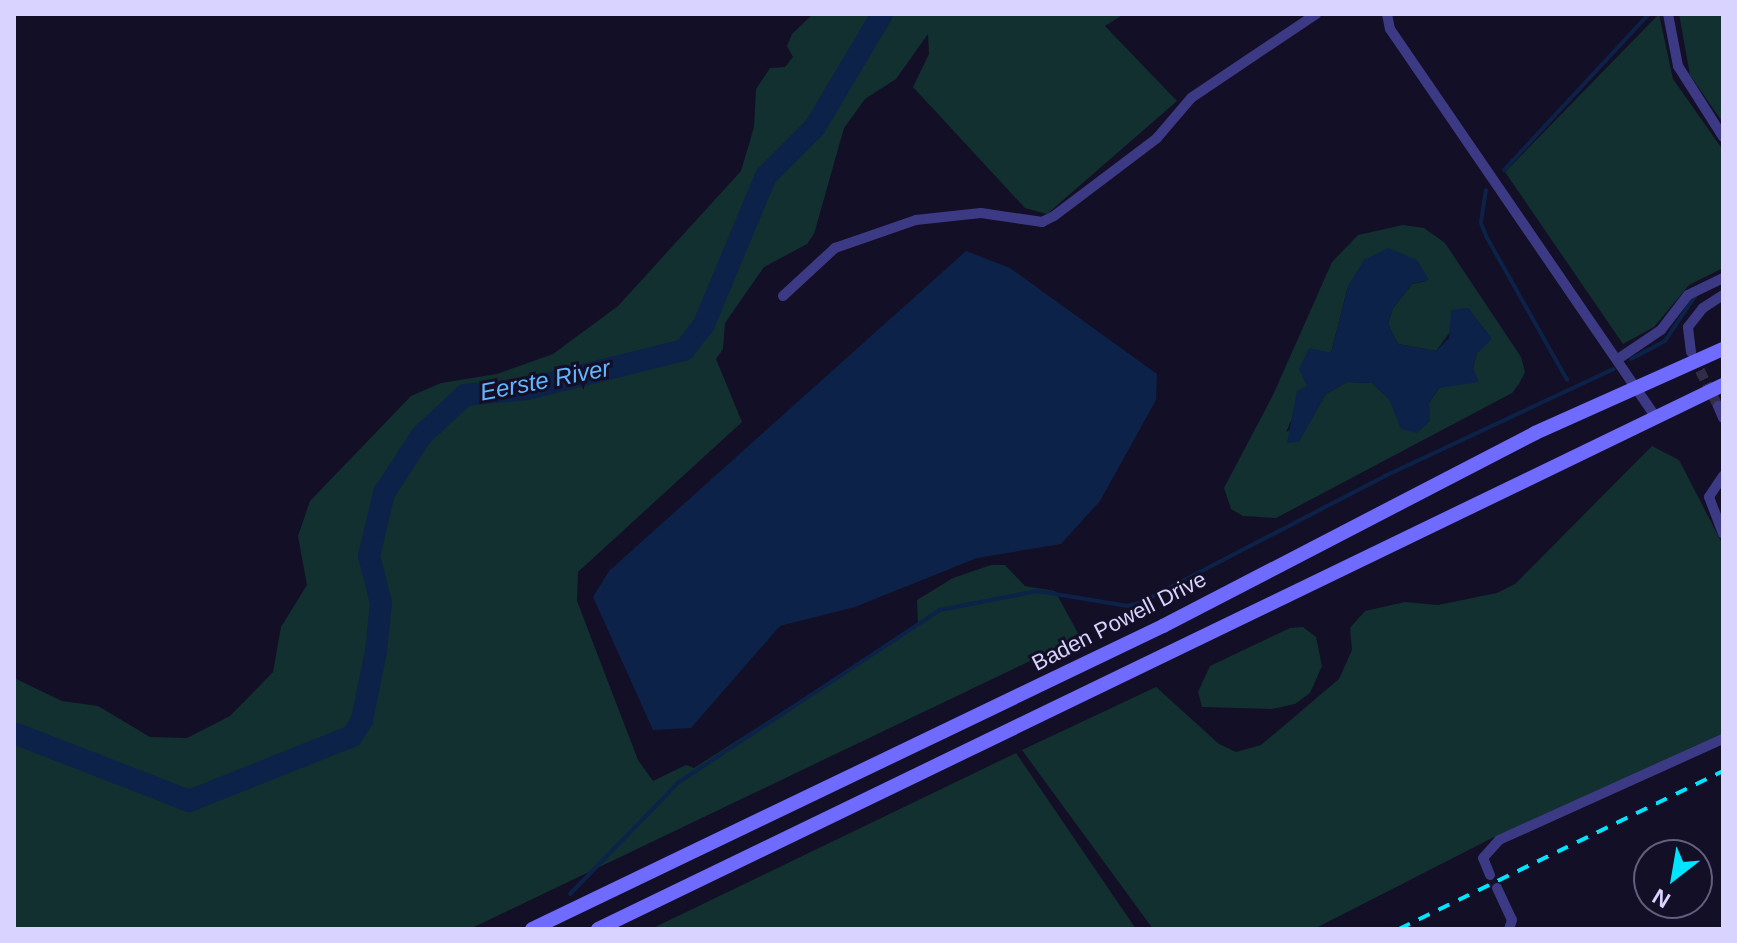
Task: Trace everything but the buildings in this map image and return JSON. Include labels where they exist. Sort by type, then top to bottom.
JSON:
[{"type":"main road","name":"Baden Powell Drive","points":[[532,929],[1163,626],[1535,433],[1723,349]]},
{"type":"main road","points":[[598,929],[1723,385]]},
{"type":"street","points":[[783,296],[835,248],[916,220],[981,213],[1042,222],[1054,216],[1157,138],[1191,98],[1316,14]]},
{"type":"street","points":[[1387,14],[1390,29],[1656,418]]},
{"type":"street","points":[[1668,14],[1678,66],[1723,137]]},
{"type":"street","points":[[1618,359],[1661,330],[1688,295],[1723,278]]},
{"type":"street","points":[[1691,352],[1686,342],[1688,327],[1703,308],[1723,295]]},
{"type":"street","points":[[1718,406],[1723,418]]},
{"type":"street","points":[[1723,476],[1709,497],[1723,533]]},
{"type":"street","points":[[1490,875],[1483,858],[1499,840],[1723,739]]},
{"type":"street","points":[[1497,888],[1512,920],[1509,929]]},
{"type":"green space","points":[[813,14],[1124,14],[1105,26],[1177,101],[1047,214],[1025,208],[913,87],[929,54],[928,34],[896,79],[865,99],[844,128],[814,234],[807,244],[764,267],[725,323],[723,349],[716,359],[742,422],[578,572],[577,601],[638,760],[653,781],[686,765],[694,768],[918,625],[917,600],[953,578],[991,565],[1005,565],[1025,586],[1055,591],[1080,637],[470,929],[14,929],[14,678],[62,701],[98,706],[150,737],[187,738],[230,716],[273,672],[281,627],[307,585],[298,536],[310,501],[411,396],[441,383],[497,374],[553,354],[618,306],[741,171],[754,127],[756,89],[770,68],[785,67],[793,57],[787,46],[792,34]]},
{"type":"green space","points":[[1659,14],[1673,79],[1723,150],[1723,268],[1689,285],[1654,327],[1623,344],[1505,172]]},
{"type":"green space","points":[[1679,14],[1723,14],[1723,123],[1690,75]]},
{"type":"green space","points":[[1403,225],[1424,228],[1445,243],[1521,357],[1525,372],[1512,393],[1276,518],[1243,516],[1231,509],[1224,488],[1273,395],[1332,262],[1358,235]],"holes":[[[1428,281],[1412,284],[1393,308],[1388,324],[1398,344],[1436,351],[1468,308],[1491,338],[1477,353],[1473,368],[1456,383],[1439,388],[1429,403],[1389,399],[1372,383],[1347,382],[1326,394],[1313,416],[1286,432],[1307,386],[1308,349],[1331,353],[1348,286]]]},
{"type":"green space","points":[[1652,446],[1679,460],[1723,545],[1723,735],[1496,836],[1314,929],[1153,929],[1022,750],[1156,687],[1219,744],[1236,752],[1261,745],[1339,679],[1352,650],[1350,628],[1365,611],[1405,602],[1438,605],[1497,593],[1515,584]]},
{"type":"green space","points":[[1303,627],[1316,637],[1322,666],[1310,693],[1295,704],[1272,709],[1202,707],[1198,692],[1210,666],[1290,628]]},
{"type":"green space","points":[[1016,753],[1136,929],[651,929]]},
{"type":"water","points":[[1388,248],[1417,260],[1429,280],[1412,284],[1393,308],[1388,324],[1398,344],[1436,351],[1449,338],[1451,310],[1468,308],[1492,339],[1477,353],[1473,368],[1479,382],[1439,388],[1429,403],[1430,421],[1417,433],[1401,429],[1389,399],[1372,383],[1347,382],[1326,394],[1299,442],[1287,443],[1297,391],[1307,386],[1299,369],[1309,348],[1331,353],[1348,286],[1364,260]]},
{"type":"water","points":[[966,251],[1010,268],[1157,374],[1156,400],[1100,501],[1061,544],[977,558],[855,607],[780,626],[691,728],[653,730],[593,597],[609,571]]},
{"type":"waterway","name":"Eerste River","points":[[14,733],[189,801],[352,736],[362,720],[376,651],[381,603],[369,556],[384,493],[422,435],[465,395],[527,389],[684,350],[704,324],[766,176],[815,127],[882,14]]},
{"type":"waterway","points":[[1504,170],[1649,14]]},
{"type":"waterway","points":[[1486,190],[1481,223],[1486,236],[1567,380]]},
{"type":"waterway","points":[[1631,359],[1665,341],[1695,296]]},
{"type":"waterway","points":[[570,894],[679,782],[940,610],[1037,591],[1128,606],[1142,602],[1385,476],[1613,369]]},
{"type":"tunnel","points":[[1693,357],[1718,406]]},
{"type":"railway","points":[[1399,929],[1723,771]]}]
